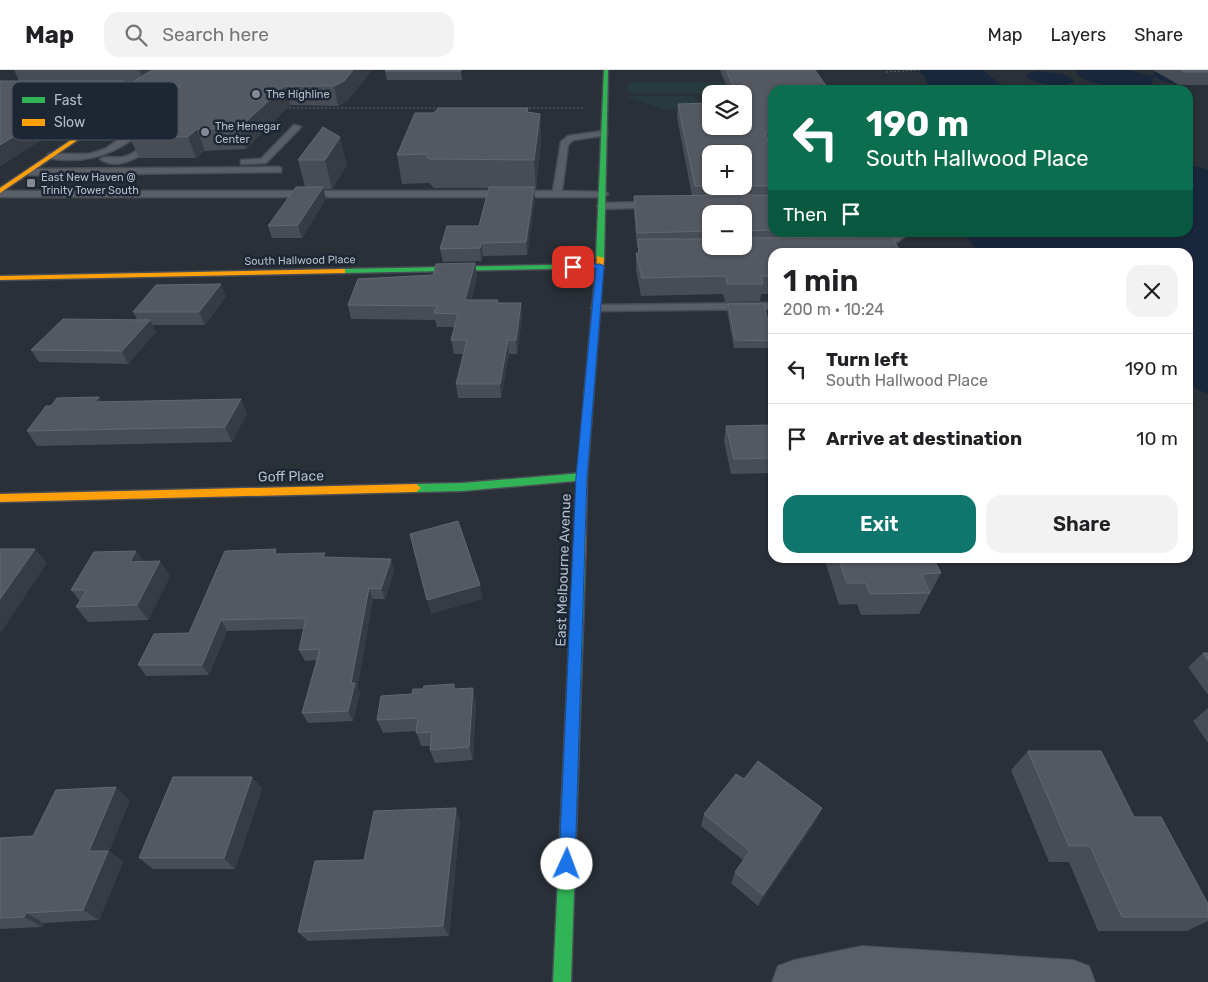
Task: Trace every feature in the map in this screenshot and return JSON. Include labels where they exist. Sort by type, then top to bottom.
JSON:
[{"type":"street","points":[[160,82],[178,70]]},
{"type":"street","name":"East Melbourne Avenue","points":[[562,982],[582,477],[600,266],[606,70]]},
{"type":"street","points":[[0,192],[75,140]]},
{"type":"street","name":"South Hallwood Place","points":[[0,278],[600,266]]},
{"type":"street","name":"Goff Place","points":[[0,498],[462,487],[582,477]]},
{"type":"street","points":[[794,982],[862,968],[1073,982]]},
{"type":"lane","points":[[125,160],[146,163],[263,161],[297,127]]},
{"type":"lane","points":[[558,194],[564,144],[571,138],[604,134]]},
{"type":"lane","points":[[90,157],[108,151],[125,140]]},
{"type":"lane","points":[[51,156],[90,157],[114,161],[125,160],[132,158],[154,140]]},
{"type":"lane","points":[[29,172],[278,170]]},
{"type":"lane","points":[[303,193],[310,184]]},
{"type":"lane","points":[[282,193],[288,185]]},
{"type":"lane","points":[[0,192],[558,194],[665,205]]},
{"type":"lane","points":[[862,248],[880,245],[899,237]]},
{"type":"lane","points":[[597,308],[768,306]]},
{"type":"path","points":[[886,72],[921,70]]},
{"type":"path","points":[[278,108],[590,108]]},
{"type":"green space","points":[[629,82],[750,82],[744,85],[702,85],[702,93],[627,93]]},
{"type":"green space","points":[[626,96],[694,96],[696,101],[702,101],[702,109],[662,109]]},
{"type":"water","points":[[915,70],[983,70],[1001,85],[927,85],[924,75]]},
{"type":"water","points":[[1078,70],[1128,70],[1152,76],[1154,72],[1158,71],[1204,84],[1178,84],[1153,76],[1153,82],[1150,85],[1106,85],[1090,82],[1076,73]]},
{"type":"water","points":[[1039,71],[1063,74],[1075,81],[1065,85],[1043,84],[1025,76],[1028,73]]},
{"type":"water","points":[[1193,166],[1208,170],[1208,394],[1193,387],[1193,248],[975,248],[966,237],[1193,237]]},
{"type":"building","points":[[152,70],[353,70],[344,81],[334,86],[285,86],[239,128],[197,129],[188,137],[178,137],[178,88],[181,86],[178,86],[178,82],[133,82]]},
{"type":"building","points":[[461,70],[461,71],[385,71]]},
{"type":"building","points":[[726,70],[815,70],[826,85],[768,85],[768,133],[765,133],[768,141],[768,186],[752,186],[752,145],[702,145],[702,186],[695,186],[678,104],[702,103],[702,135],[752,135],[752,85],[733,85]]},
{"type":"building","points":[[1181,70],[1208,70],[1208,72],[1185,72]]},
{"type":"building","points":[[0,81],[124,81],[12,82],[12,138],[0,145]]},
{"type":"building","points":[[438,108],[528,108],[527,112],[540,114],[534,160],[429,159],[425,154],[397,155],[415,113],[434,113]]},
{"type":"building","points":[[323,127],[340,137],[325,160],[298,160]]},
{"type":"building","points":[[296,187],[323,187],[298,225],[268,226]]},
{"type":"building","points":[[489,187],[534,187],[526,242],[481,243],[480,248],[440,249],[447,226],[479,226]]},
{"type":"building","points":[[768,195],[768,230],[752,231],[752,205],[702,205],[702,231],[637,233],[634,196]]},
{"type":"building","points":[[891,237],[898,248],[768,248],[768,276],[761,276],[763,284],[727,284],[726,276],[642,278],[636,253],[639,253],[638,239],[702,239],[702,255],[752,255],[752,238]]},
{"type":"building","points":[[475,263],[465,300],[498,300],[497,303],[521,303],[516,340],[508,340],[500,384],[456,384],[467,340],[451,340],[458,314],[434,313],[437,306],[348,305],[358,279],[433,275],[436,264]]},
{"type":"building","points":[[221,284],[199,312],[133,312],[156,285]]},
{"type":"building","points":[[728,304],[764,304],[768,320],[768,341],[735,340]]},
{"type":"building","points":[[63,319],[150,320],[122,351],[31,350]]},
{"type":"building","points":[[99,397],[95,402],[241,399],[225,427],[27,431],[46,406],[51,406],[57,398]]},
{"type":"building","points":[[768,425],[768,458],[734,459],[726,426]]},
{"type":"building","points":[[458,521],[480,585],[427,600],[410,534]]},
{"type":"building","points":[[0,549],[35,549],[0,599]]},
{"type":"building","points":[[276,549],[275,554],[325,553],[323,557],[391,559],[381,589],[369,588],[351,683],[355,683],[348,711],[302,713],[320,649],[299,650],[306,618],[221,620],[202,665],[138,665],[154,634],[189,633],[225,551]]},
{"type":"building","points":[[136,551],[130,562],[160,561],[137,605],[76,607],[87,590],[71,590],[94,552]]},
{"type":"building","points":[[840,563],[936,563],[941,573],[921,574],[930,593],[870,594],[866,583],[847,583]]},
{"type":"building","points":[[1203,653],[1208,653],[1208,660]]},
{"type":"building","points":[[454,684],[454,689],[473,688],[469,747],[430,750],[432,732],[416,733],[418,718],[377,720],[381,696],[412,694],[413,689],[423,689],[424,686]]},
{"type":"building","points":[[1028,751],[1101,751],[1134,817],[1161,817],[1208,904],[1208,917],[1122,917],[1090,846],[1069,846]]},
{"type":"building","points":[[758,761],[822,808],[763,895],[735,872],[750,851],[704,814],[736,774],[744,779]]},
{"type":"building","points":[[173,777],[252,777],[224,858],[139,858]]},
{"type":"building","points":[[116,787],[89,851],[108,851],[83,910],[26,913],[24,917],[0,918],[0,838],[33,836],[56,790]]},
{"type":"building","points":[[456,808],[443,926],[298,932],[315,861],[364,860],[374,811]]},
{"type":"traffic: fast","points":[[600,258],[606,70]]},
{"type":"traffic: fast","points":[[342,271],[600,266]]},
{"type":"traffic: fast","points":[[416,488],[462,487],[582,477]]},
{"type":"traffic: fast","points":[[562,982],[579,565]]},
{"type":"traffic: slow","points":[[160,82],[178,70]]},
{"type":"traffic: slow","points":[[0,191],[75,140]]},
{"type":"traffic: slow","points":[[579,565],[582,477],[600,258]]},
{"type":"traffic: slow","points":[[0,278],[342,271]]},
{"type":"traffic: slow","points":[[0,498],[416,488]]},
{"type":"place","name":"The Highline","points":[[256,94]]},
{"type":"place","name":"The Henegar Center","points":[[205,132]]},
{"type":"place","name":"East New Haven @ Trinity Tower South","points":[[31,183]]},
{"type":"route","points":[[567,864],[582,477],[600,266],[573,267]]}]
